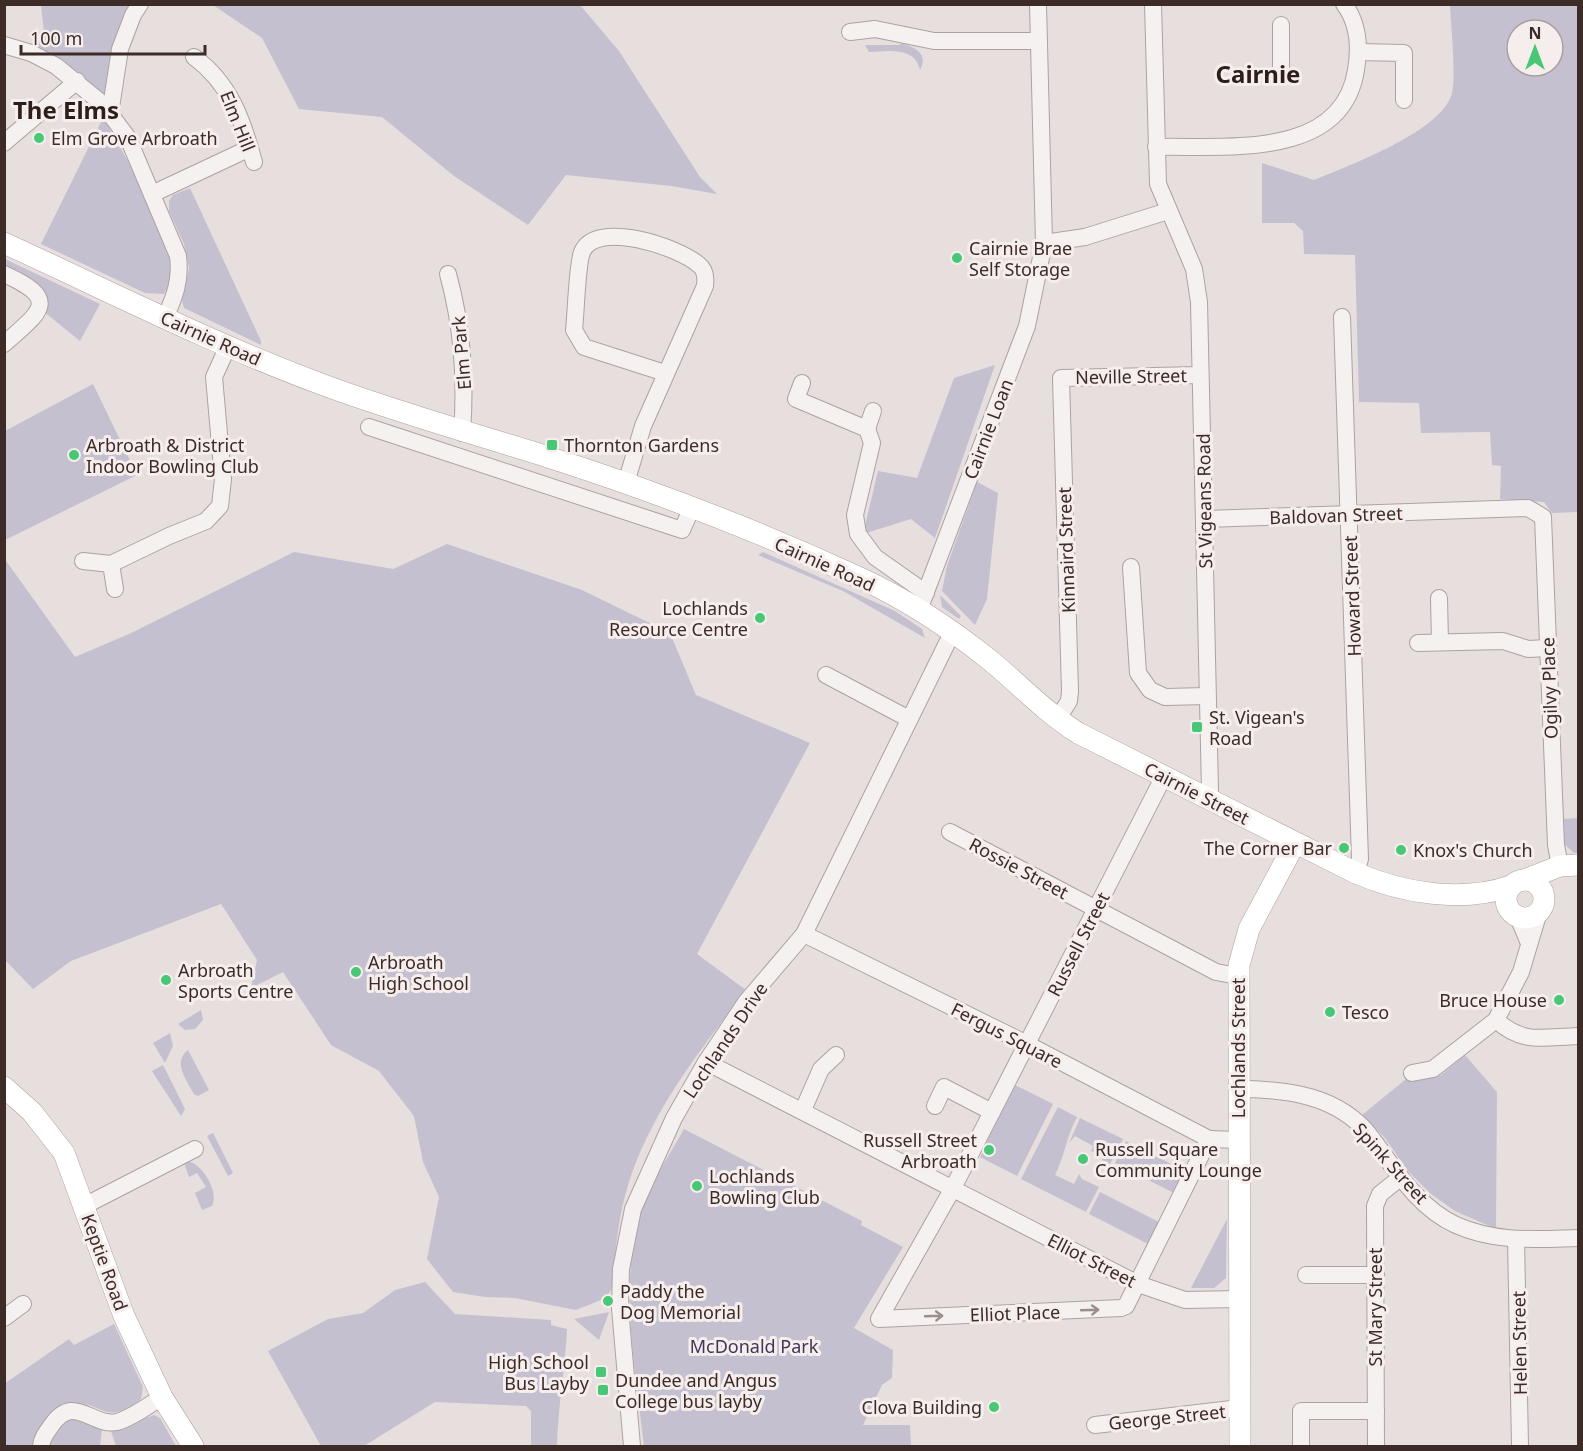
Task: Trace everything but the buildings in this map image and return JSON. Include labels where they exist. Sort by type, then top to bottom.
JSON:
[{"type":"main road","name":"Cairnie Road","points":[[4,243],[165,318],[320,384],[422,420],[626,483],[692,507],[922,602],[952,633]]},
{"type":"main road","name":"Cairnie Street","points":[[952,633],[993,662],[1057,720],[1295,843],[1379,883],[1405,889],[1469,895],[1514,914]]},
{"type":"main road","name":"Lochlands Street","points":[[1240,1446],[1238,976],[1240,955],[1249,929],[1295,843]]},
{"type":"main road","name":"Cairnie Street","points":[[1469,895],[1572,866]]},
{"type":"main road","points":[[1541,905],[1536,883],[1517,883],[1505,901],[1514,914],[1529,918],[1541,905],[1555,883],[1572,866]]},
{"type":"main road","name":"Keptie Road","points":[[4,1087],[32,1112],[64,1153],[116,1296],[162,1397],[193,1446]]},
{"type":"street","points":[[110,114],[120,49],[132,15],[140,4]]},
{"type":"street","name":"Cairnie Loan","points":[[922,602],[1028,326],[1044,243],[1038,4]]},
{"type":"street","points":[[1044,243],[1085,237],[1168,211],[1158,184],[1153,4]]},
{"type":"street","points":[[1156,147],[1270,144],[1303,135],[1328,121],[1342,106],[1354,81],[1359,52],[1357,33],[1344,4]]},
{"type":"street","points":[[1281,26],[1281,77]]},
{"type":"street","points":[[850,32],[875,29],[934,41],[1038,41]]},
{"type":"street","points":[[4,45],[31,53],[56,66],[77,81],[110,114],[128,138],[173,240],[180,273],[177,289],[165,318]]},
{"type":"street","points":[[1359,52],[1404,53],[1404,100]]},
{"type":"street","name":"Elm Hill","points":[[152,194],[252,155],[246,133],[223,82],[194,57]]},
{"type":"street","points":[[4,143],[77,81]]},
{"type":"street","name":"St Vigeans Road","points":[[1168,211],[1194,269],[1199,302],[1210,790],[1208,797]]},
{"type":"street","points":[[626,483],[643,426],[705,286],[706,274],[700,265],[660,244],[606,235],[591,240],[582,252],[574,330],[577,339],[584,347],[665,373]]},
{"type":"street","points":[[4,274],[30,285],[38,294],[39,305],[38,314],[4,344]]},
{"type":"street","name":"Elm Park","points":[[448,274],[456,305],[465,399],[462,433]]},
{"type":"street","name":"Howard Street","points":[[1342,317],[1360,860],[1356,873]]},
{"type":"street","points":[[83,561],[111,564],[206,521],[220,506],[223,479],[214,377],[228,346]]},
{"type":"street","name":"Neville Street","points":[[1060,378],[1200,375]]},
{"type":"street","name":"Kinnaird Street","points":[[1057,720],[1069,701],[1070,691],[1060,378]]},
{"type":"street","points":[[802,383],[796,399],[867,429]]},
{"type":"street","points":[[873,411],[867,429],[872,443],[855,515],[858,534],[875,557],[922,602]]},
{"type":"street","points":[[414,443],[422,420]]},
{"type":"street","points":[[369,427],[682,530],[692,507]]},
{"type":"street","name":"Baldovan Street","points":[[1205,519],[1350,516],[1528,508],[1538,512]]},
{"type":"street","name":"Ogilvy Place","points":[[1538,512],[1543,517],[1556,845],[1572,866]]},
{"type":"street","points":[[111,564],[115,588]]},
{"type":"street","points":[[1131,567],[1138,673],[1150,690],[1166,697],[1207,696]]},
{"type":"street","points":[[1439,598],[1440,642]]},
{"type":"street","name":"Lochlands Drive","points":[[632,1446],[620,1308],[625,1243],[633,1209],[674,1118],[706,1062],[746,1002],[804,934],[952,633]]},
{"type":"street","points":[[1418,643],[1503,641],[1528,649],[1548,648]]},
{"type":"street","points":[[826,675],[909,719]]},
{"type":"street","name":"Russell Street","points":[[953,1188],[1164,776]]},
{"type":"street","name":"Rossie Street","points":[[950,832],[1216,972],[1238,976]]},
{"type":"street","points":[[1412,1074],[1433,1069],[1496,1020],[1504,1010],[1521,972],[1528,941],[1536,929],[1541,905]]},
{"type":"street","points":[[1514,914],[1528,941]]},
{"type":"street","name":"Fergus Square","points":[[804,934],[1027,1044],[1209,1139]]},
{"type":"street","points":[[1496,1020],[1512,1034],[1524,1038],[1578,1036]]},
{"type":"street","points":[[802,1110],[821,1069],[836,1054]]},
{"type":"street","name":"Elliot Street","points":[[706,1062],[1138,1284],[1185,1299],[1239,1299]]},
{"type":"street","points":[[934,1106],[944,1087],[992,1112]]},
{"type":"street","name":"Spink Street","points":[[1238,1089],[1286,1090],[1333,1106],[1355,1121],[1370,1136],[1400,1178],[1425,1203],[1455,1225],[1493,1237],[1578,1238]]},
{"type":"street","points":[[1138,1284],[1209,1139],[1238,1140]]},
{"type":"street","points":[[84,1206],[195,1149]]},
{"type":"street","name":"St Mary Street","points":[[1376,1446],[1374,1206],[1380,1194],[1400,1178]]},
{"type":"street","name":"Elliot Place","points":[[953,1188],[879,1319],[1121,1308],[1126,1306],[1138,1284]]},
{"type":"street","name":"Helen Street","points":[[1516,1239],[1520,1446]]},
{"type":"street","points":[[1306,1275],[1376,1275]]},
{"type":"street","points":[[4,1318],[23,1304]]},
{"type":"street","points":[[41,1446],[56,1418],[66,1411],[85,1412],[107,1422],[119,1421],[162,1397]]},
{"type":"street","name":"George Street","points":[[1095,1425],[1240,1408]]},
{"type":"street","points":[[1301,1446],[1301,1411],[1376,1411]]},
{"type":"green space","points":[[41,5],[133,5],[108,108],[33,51],[44,32]]},
{"type":"green space","points":[[213,5],[580,5],[619,51],[700,177],[717,194],[671,186],[566,175],[528,225],[454,176],[382,117],[299,109],[262,38]]},
{"type":"green space","points":[[1450,5],[1578,5],[1578,512],[1552,513],[1544,502],[1500,499],[1501,466],[1492,465],[1490,432],[1421,433],[1419,403],[1359,402],[1355,255],[1304,254],[1303,231],[1294,223],[1262,223],[1262,163],[1314,180],[1392,146],[1431,121],[1445,107],[1452,93]]},
{"type":"green space","points":[[901,43],[916,49],[922,55],[920,70],[917,62],[906,53],[869,52],[865,45],[900,45]]},
{"type":"green space","points":[[103,118],[133,170],[162,233],[171,271],[170,281],[164,294],[145,293],[41,244]]},
{"type":"green space","points":[[190,188],[261,345],[184,308],[182,301],[189,268],[184,244],[169,211],[169,201],[173,195]]},
{"type":"green space","points":[[5,259],[100,304],[80,341],[43,311],[5,269]]},
{"type":"green space","points":[[995,365],[935,538],[911,519],[863,534],[878,471],[917,478],[954,378]]},
{"type":"green space","name":"Arbroath & District Indoor Bowling Club","points":[[93,384],[137,475],[5,540],[5,431]]},
{"type":"green space","points":[[977,482],[998,493],[987,599],[975,625],[942,591],[947,566]]},
{"type":"green space","name":"Arbroath High School","points":[[447,544],[582,590],[670,633],[696,695],[810,743],[697,954],[746,990],[675,1088],[646,1140],[634,1168],[622,1207],[612,1288],[606,1298],[576,1310],[515,1298],[485,1297],[453,1292],[427,1259],[439,1197],[423,1162],[414,1116],[379,1071],[331,1045],[283,972],[251,988],[257,960],[221,904],[71,961],[33,989],[5,960],[4,558],[75,657],[129,634],[294,552],[393,569]]},
{"type":"green space","points":[[763,552],[895,611],[922,629],[925,638],[843,591],[758,555]]},
{"type":"green space","points":[[940,595],[961,616],[959,619],[942,607]]},
{"type":"green space","points":[[1578,818],[1578,853],[1574,853],[1563,843],[1563,819]]},
{"type":"green space","points":[[201,1010],[203,1020],[195,1029],[185,1030],[178,1024]]},
{"type":"green space","points":[[170,1033],[173,1046],[165,1063],[153,1043]]},
{"type":"green space","points":[[188,1050],[209,1090],[198,1096],[194,1094],[182,1072],[181,1060]]},
{"type":"green space","points":[[1465,1055],[1497,1092],[1496,1229],[1455,1211],[1431,1194],[1408,1171],[1385,1138],[1362,1115],[1406,1079],[1427,1079],[1441,1075]]},
{"type":"green space","points":[[163,1065],[185,1109],[181,1116],[152,1071]]},
{"type":"green space","points":[[1015,1085],[1053,1104],[1017,1176],[980,1157],[983,1152],[991,1156],[994,1149],[986,1142]]},
{"type":"green space","points":[[1058,1107],[1077,1117],[1055,1175],[1074,1184],[1079,1174],[1082,1179],[1099,1187],[1086,1212],[1021,1179]]},
{"type":"green space","points":[[1080,1118],[1123,1139],[1110,1164],[1102,1160],[1103,1157],[1091,1151],[1093,1146],[1075,1136],[1069,1143]]},
{"type":"green space","name":"McDonald Park","points":[[684,1129],[862,1221],[861,1225],[903,1247],[854,1328],[893,1350],[892,1378],[882,1385],[863,1425],[910,1425],[911,1446],[644,1446],[631,1327],[631,1266],[634,1237],[641,1210],[650,1189]]},
{"type":"green space","points":[[213,1133],[233,1173],[228,1176],[207,1136]]},
{"type":"green space","points":[[1126,1141],[1185,1171],[1174,1193],[1115,1163]]},
{"type":"green space","points":[[183,1160],[196,1165],[207,1178],[213,1193],[212,1206],[202,1210],[195,1193],[206,1187],[197,1173],[189,1177]]},
{"type":"green space","points":[[1100,1192],[1159,1222],[1148,1244],[1089,1214]]},
{"type":"green space","points":[[1227,1219],[1226,1278],[1214,1288],[1191,1288]]},
{"type":"green space","points":[[425,1282],[455,1314],[551,1320],[551,1325],[567,1329],[557,1446],[531,1446],[531,1411],[526,1406],[435,1402],[364,1446],[321,1446],[268,1351],[328,1319],[363,1313],[395,1290]]},
{"type":"green space","points":[[609,1312],[599,1340],[574,1319]]},
{"type":"green space","points":[[114,1324],[143,1387],[141,1399],[119,1412],[104,1411],[80,1403],[70,1403],[34,1446],[5,1446],[4,1384],[69,1339],[74,1345]]},
{"type":"green space","points":[[154,1415],[160,1418],[176,1446],[116,1446],[111,1431]]},
{"type":"green space","points":[[61,1418],[78,1419],[102,1429],[100,1446],[46,1446]]},
{"type":"place","name":"Elm Grove Arbroath","points":[[39,138]]},
{"type":"place","name":"Cairnie Brae Self Storage","points":[[957,258]]},
{"type":"place","name":"Thornton Gardens","points":[[552,445]]},
{"type":"place","name":"Arbroath & District Indoor Bowling Club","points":[[74,455]]},
{"type":"place","name":"Lochlands Resource Centre","points":[[760,618]]},
{"type":"place","name":"St. Vigean's Road","points":[[1197,727]]},
{"type":"place","name":"The Corner Bar","points":[[1344,848]]},
{"type":"place","name":"Knox's Church","points":[[1401,850]]},
{"type":"place","name":"Arbroath High School","points":[[356,972]]},
{"type":"place","name":"Arbroath Sports Centre","points":[[166,980]]},
{"type":"place","name":"Bruce House","points":[[1559,1000]]},
{"type":"place","name":"Tesco","points":[[1330,1012]]},
{"type":"place","name":"Russell Street Arbroath","points":[[989,1150]]},
{"type":"place","name":"Russell Square Community Lounge","points":[[1083,1159]]},
{"type":"place","name":"Lochlands Bowling Club","points":[[697,1186]]},
{"type":"place","name":"Paddy the Dog Memorial","points":[[608,1301]]},
{"type":"place","name":"High School Bus Layby","points":[[601,1372]]},
{"type":"place","name":"Dundee and Angus College bus layby","points":[[603,1390]]},
{"type":"place","name":"Clova Building","points":[[994,1407]]},
{"type":"district","name":"Cairnie","points":[[1258,73]]},
{"type":"district","name":"The Elms","points":[[66,109]]}]
